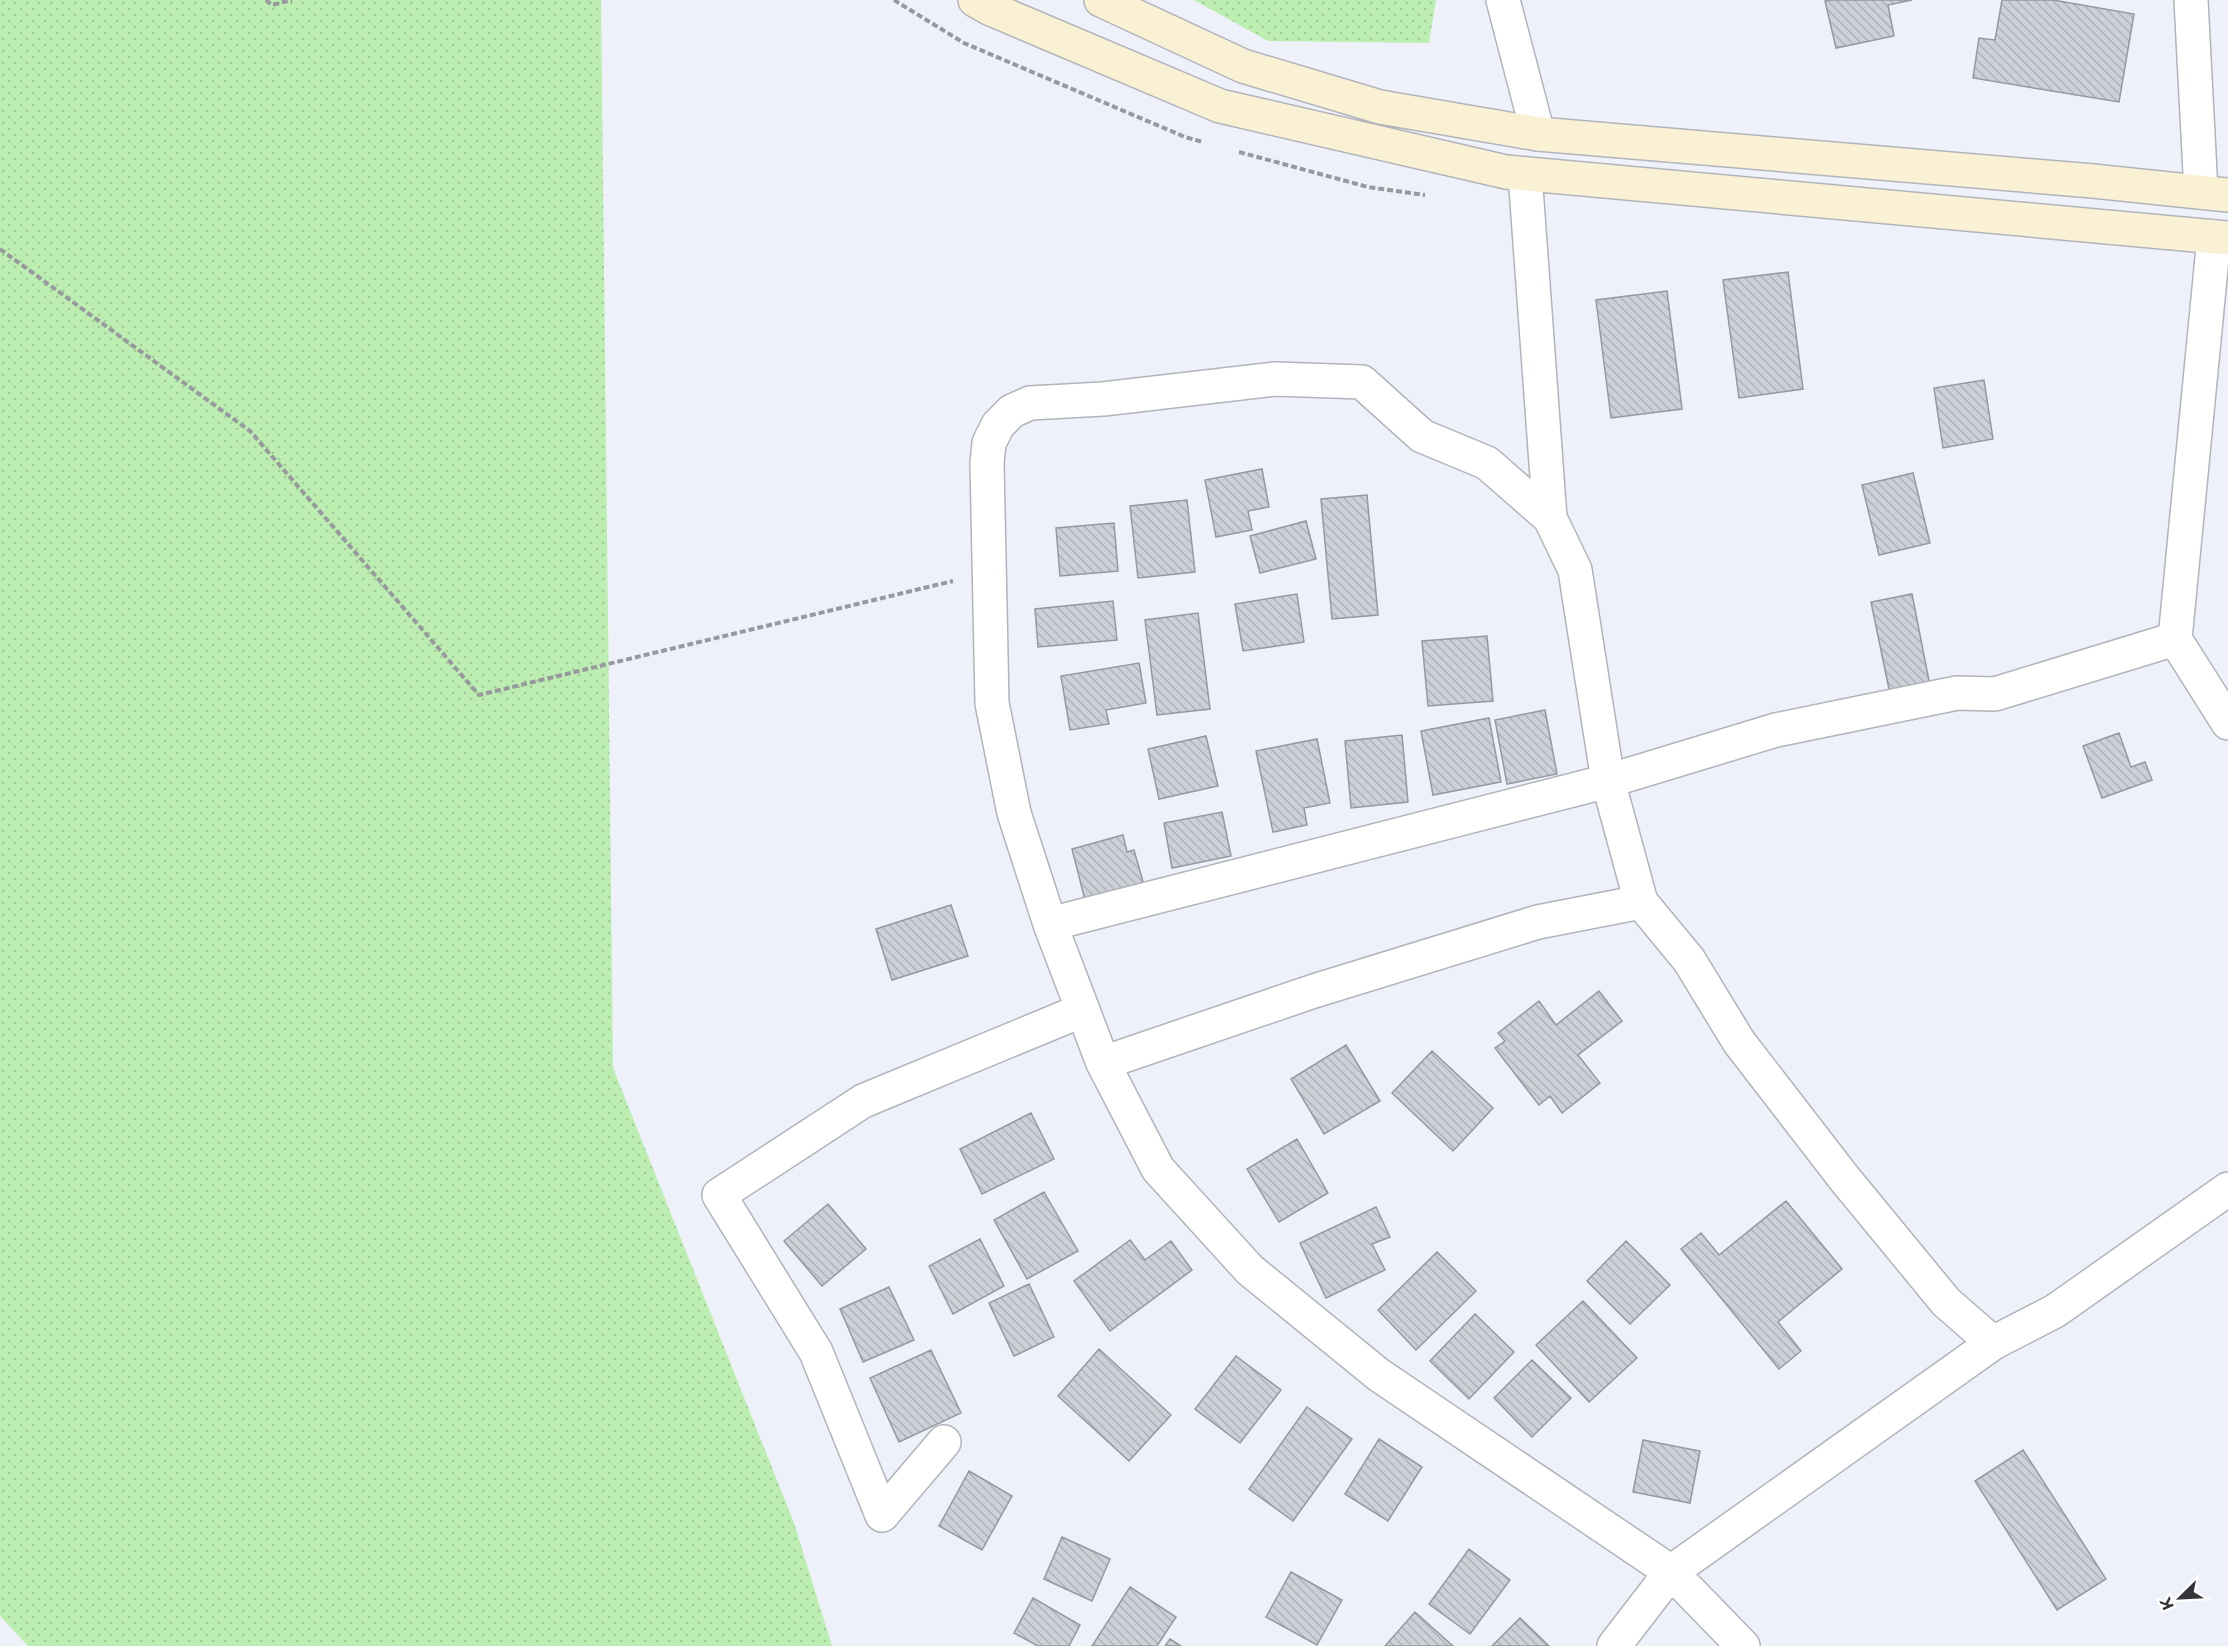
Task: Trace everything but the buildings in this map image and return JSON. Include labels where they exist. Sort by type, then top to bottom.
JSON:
[{"type":"street","points":[[975,0],[991,9],[1220,106],[1506,172],[2221,237],[2175,639],[2228,723]]},
{"type":"street","points":[[1101,0],[1243,66],[1380,107],[1538,134],[2093,180],[2215,194],[2191,0]]},
{"type":"street","points":[[1503,0],[1538,134]]},
{"type":"street","points":[[1526,174],[1550,518],[1575,570],[1608,781],[1641,902],[1689,960],[1739,1042],[1844,1178],[1946,1302],[1993,1343]]},
{"type":"street","points":[[1550,518],[1487,463],[1422,436],[1362,382],[1275,380],[1103,399],[1050,400],[1030,403],[1012,411],[998,425],[989,443],[987,463],[992,703],[1014,813],[1050,924],[1103,1063],[1158,1169],[1250,1270],[1379,1376],[1671,1572],[1743,1646]]},
{"type":"street","points":[[1050,924],[1608,781],[1776,730],[1957,693],[1995,694],[2175,639]]},
{"type":"street","points":[[1103,1063],[1314,991],[1538,922],[1641,902]]},
{"type":"street","points":[[944,1442],[882,1515],[816,1352],[719,1195],[863,1101],[1083,1010]]},
{"type":"street","points":[[1614,1646],[1671,1572],[1993,1343],[2055,1311],[2228,1189]]},
{"type":"path","points":[[266,0],[272,5],[292,0]]},
{"type":"path","points":[[0,249],[250,431],[479,695],[989,573]]},
{"type":"green space","points":[[0,0],[601,0],[613,1068],[794,1523],[832,1646],[28,1646],[0,1616]]},
{"type":"green space","points":[[1194,0],[1436,0],[1429,43],[1268,41]]}]
